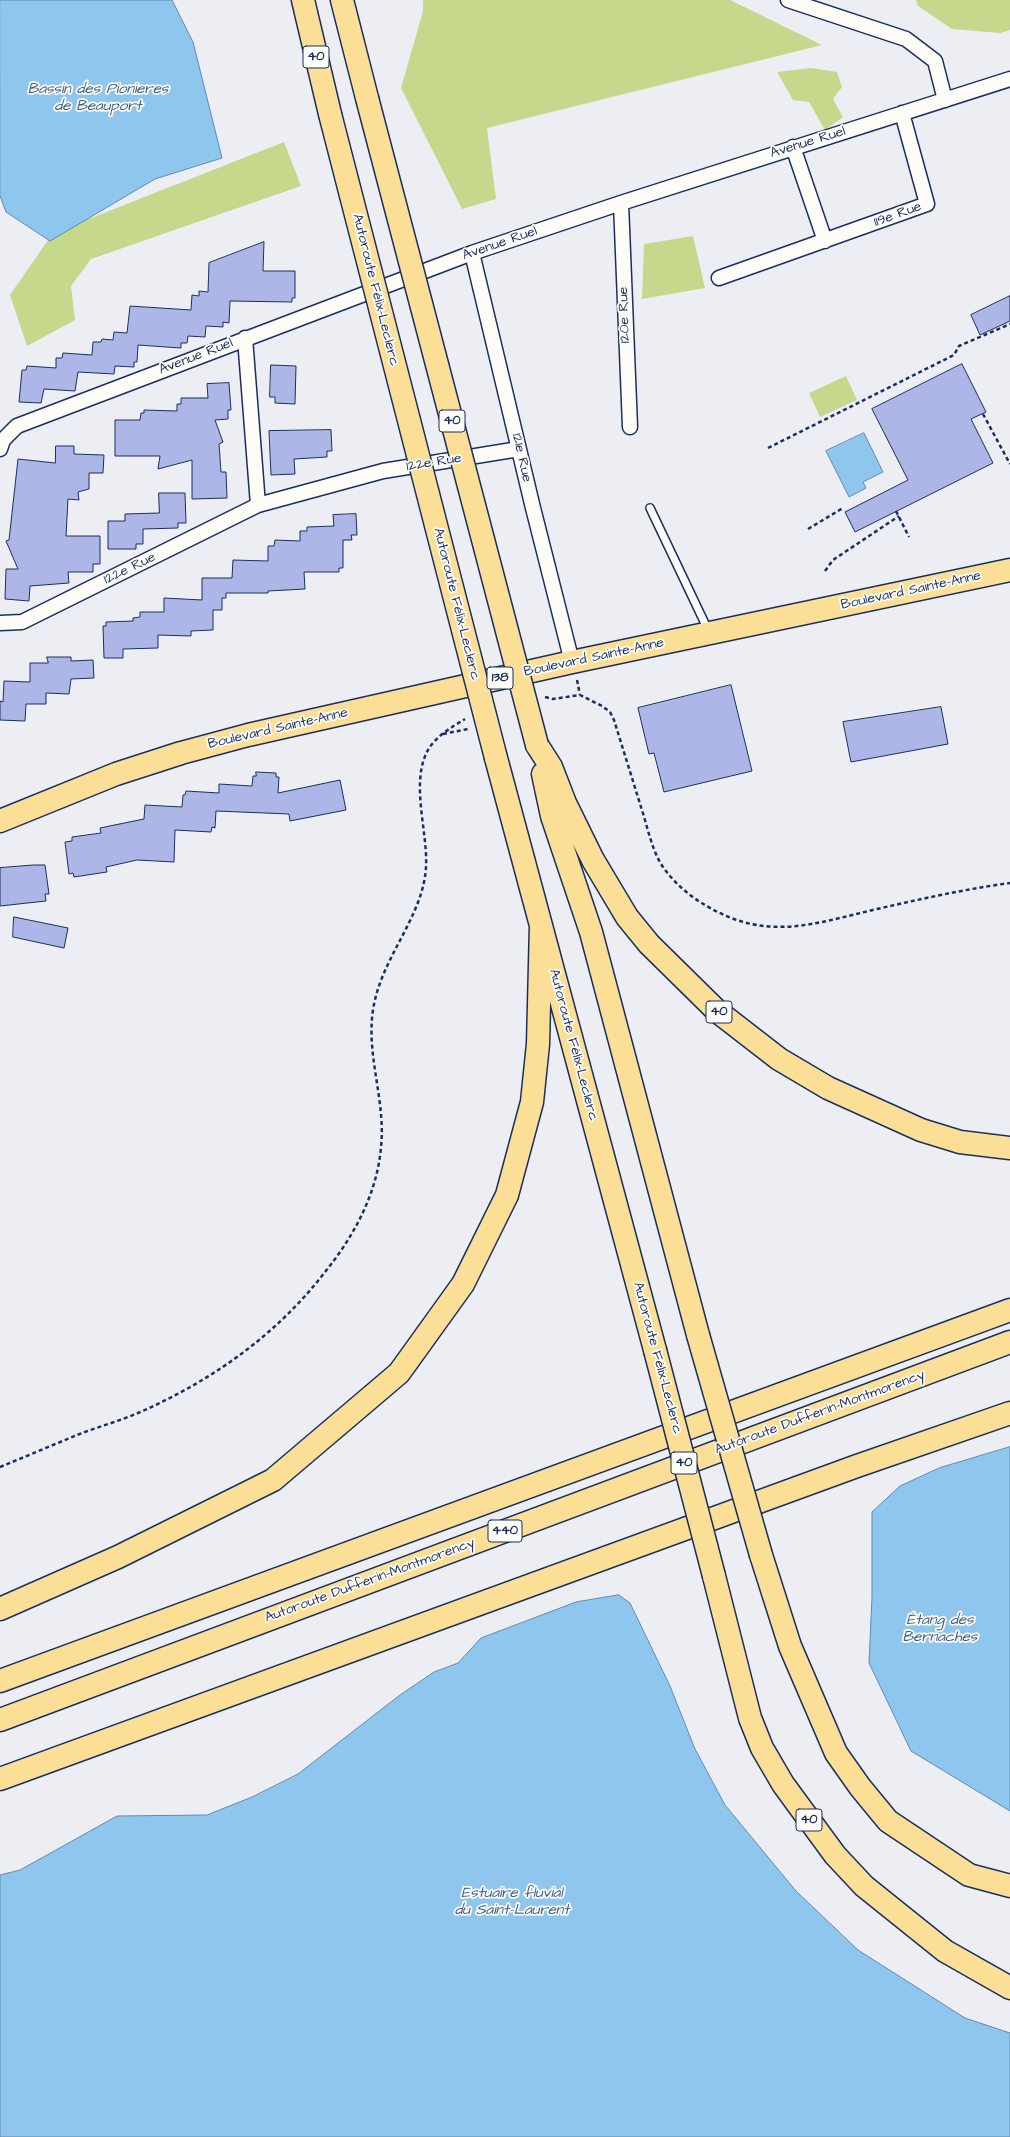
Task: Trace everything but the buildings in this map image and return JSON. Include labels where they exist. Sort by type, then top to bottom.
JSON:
[{"type":"main road","name":"Autoroute Félix-Leclerc","points":[[303,0],[330,114],[496,758],[655,1350],[750,1718],[762,1748],[783,1784],[835,1854],[864,1886],[945,1951],[1010,1988]]},
{"type":"main road","name":"40","points":[[342,0],[537,745],[551,767],[565,803],[586,848],[628,917],[649,944],[717,1011],[779,1059],[828,1088],[920,1130],[960,1142],[1010,1148]]},
{"type":"main road","name":"Boulevard Sainte-Anne","points":[[0,821],[116,774],[181,753],[248,735],[572,662],[1010,570]]},
{"type":"main road","points":[[537,745],[552,816],[591,932],[698,1335],[760,1555],[793,1653],[836,1753],[860,1787],[888,1821],[968,1875],[1010,1886]]},
{"type":"main road","points":[[0,1609],[118,1557],[273,1480],[399,1373],[463,1284],[507,1195],[532,1102],[538,1044],[541,925]]},
{"type":"main road","name":"440","points":[[0,1681],[1010,1310]]},
{"type":"main road","name":"Autoroute Dufferin-Montmorency","points":[[0,1720],[1010,1342]]},
{"type":"main road","points":[[0,1779],[857,1466],[1010,1413]]},
{"type":"street","points":[[788,0],[906,39],[935,61],[945,100]]},
{"type":"street","name":"Avenue Ruel","points":[[2,445],[17,426],[245,338],[472,253],[793,148],[1010,81]]},
{"type":"street","name":"119e Rue","points":[[719,278],[927,204],[902,114]]},
{"type":"street","points":[[793,148],[825,241]]},
{"type":"street","name":"120e Rue","points":[[621,203],[630,427]]},
{"type":"street","name":"121e Rue","points":[[472,253],[518,449],[572,662]]},
{"type":"street","points":[[245,338],[258,505]]},
{"type":"street","name":"122e Rue","points":[[0,623],[22,622],[258,505],[383,471],[518,449]]},
{"type":"lane","points":[[650,508],[710,634]]},
{"type":"path","points":[[768,448],[954,355],[959,346],[1010,324]]},
{"type":"path","points":[[983,414],[1010,464]]},
{"type":"path","points":[[808,529],[843,508]]},
{"type":"path","points":[[896,511],[909,537]]},
{"type":"path","points":[[825,572],[833,560],[899,516]]},
{"type":"path","points":[[553,699],[580,695],[592,700],[610,712],[614,720],[650,835],[661,863],[676,882],[696,900],[716,912],[761,927],[787,928],[814,924],[935,897],[1010,883]]},
{"type":"path","points":[[0,1467],[82,1433],[145,1410],[185,1391],[220,1370],[255,1345],[283,1319],[310,1291],[353,1233],[368,1200],[376,1175],[381,1147],[381,1120],[372,1043],[373,1008],[380,981],[388,961],[417,906],[424,885],[427,851],[420,782],[423,763],[428,749],[443,734]]},
{"type":"green space","points":[[423,0],[730,0],[822,45],[487,128],[496,199],[462,209],[401,88],[423,11]]},
{"type":"green space","points":[[916,0],[1010,0],[1010,30],[1000,33],[952,29],[918,6]]},
{"type":"green space","points":[[811,68],[837,72],[842,87],[833,99],[843,117],[825,130],[809,102],[793,100],[777,72]]},
{"type":"green space","points":[[284,142],[301,186],[91,259],[71,286],[75,320],[27,346],[10,295],[53,233]]},
{"type":"green space","points":[[693,236],[705,288],[642,299],[644,244]]},
{"type":"green space","points":[[846,376],[857,400],[820,417],[809,393]]},
{"type":"water","name":"Bassin des Pionieres de Beauport","points":[[0,0],[172,0],[193,42],[222,158],[155,179],[50,241],[6,212],[0,196]]},
{"type":"water","points":[[864,433],[883,472],[863,482],[866,488],[849,497],[826,451]]},
{"type":"water","name":"Étang des Bernaches","points":[[1010,1447],[1010,1811],[911,1751],[869,1663],[872,1597],[872,1512],[900,1486],[939,1468]]},
{"type":"water","name":"Estuaire fluvial du Saint-Laurent","points":[[619,1595],[630,1603],[670,1686],[695,1749],[725,1805],[796,1891],[858,1950],[965,2018],[1010,2033],[1010,2137],[0,2137],[0,1875],[20,1870],[117,1816],[207,1815],[252,1797],[298,1774],[400,1695],[434,1672],[458,1663],[481,1638],[576,1602]]}]
